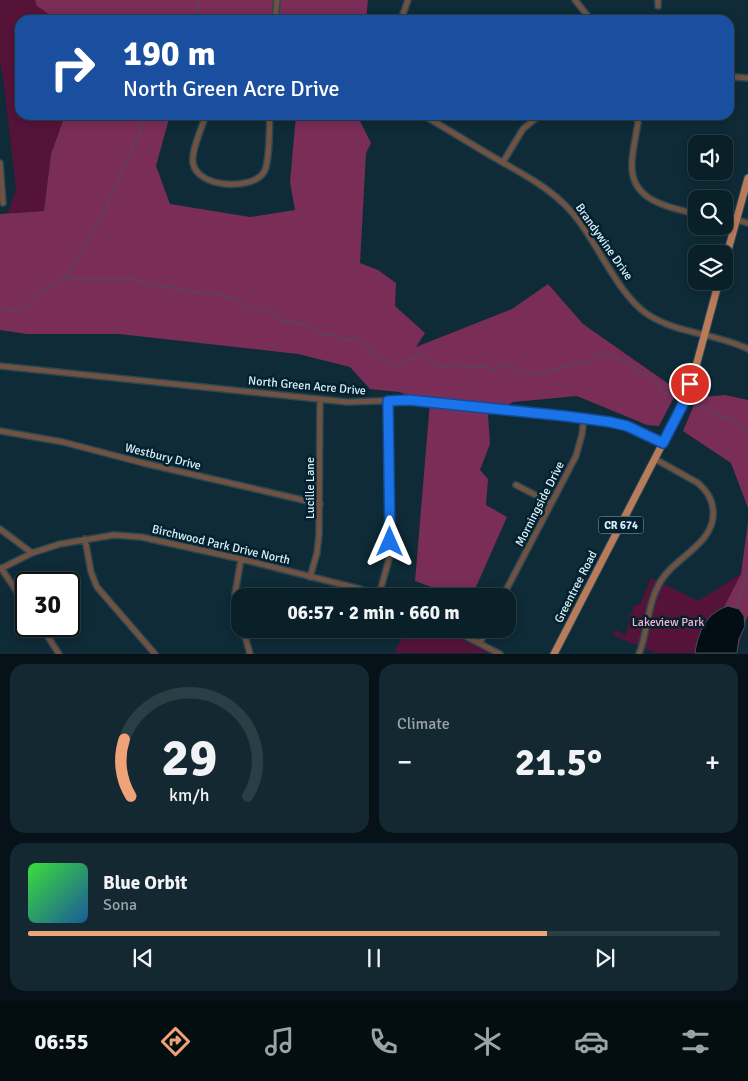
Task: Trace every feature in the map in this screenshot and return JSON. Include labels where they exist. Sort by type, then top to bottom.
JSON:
[{"type":"main road","points":[[730,245],[748,178]]},
{"type":"main road","name":"Greentree Road","points":[[554,654],[686,396],[717,290]]},
{"type":"street","points":[[276,15],[277,0]]},
{"type":"street","points":[[402,15],[408,0]]},
{"type":"street","points":[[575,0],[587,15]]},
{"type":"street","points":[[734,77],[748,78]]},
{"type":"street","points":[[204,120],[196,145],[193,164],[197,174],[204,179],[230,183],[250,182],[259,178],[265,170],[270,120]]},
{"type":"street","name":"Brandywine Drive","points":[[432,120],[541,186],[564,204],[640,309],[662,322],[732,342],[748,349]]},
{"type":"street","points":[[503,162],[523,129],[534,120]]},
{"type":"street","points":[[638,120],[632,168],[633,180],[636,186],[645,196],[657,203],[688,212]]},
{"type":"street","points":[[0,162],[3,203]]},
{"type":"street","points":[[736,222],[748,223]]},
{"type":"street","name":"North Green Acre Drive","points":[[0,366],[347,402],[409,400],[584,418],[610,422],[640,431],[663,443]]},
{"type":"street","name":"Lucille Lane","points":[[310,577],[317,553],[320,504],[320,399]]},
{"type":"street","points":[[382,588],[389,558],[388,401]]},
{"type":"street","name":"Morningside Drive","points":[[508,588],[581,443],[584,418]]},
{"type":"street","name":"Westbury Drive","points":[[0,431],[63,442],[143,463],[320,504]]},
{"type":"street","points":[[639,654],[650,605],[659,584],[669,569],[704,538],[713,518],[712,502],[704,488],[655,459]]},
{"type":"street","points":[[516,485],[551,503]]},
{"type":"street","points":[[0,529],[32,553]]},
{"type":"street","name":"Birchwood Park Drive North","points":[[0,568],[32,553],[60,544],[114,535],[141,537],[241,559],[351,588]]},
{"type":"street","points":[[85,539],[91,572],[97,587],[155,654]]},
{"type":"street","points":[[236,588],[241,559]]},
{"type":"street","points":[[0,568],[15,589]]},
{"type":"street","points":[[48,637],[59,654]]},
{"type":"street","points":[[246,638],[250,654]]},
{"type":"street","points":[[470,638],[500,654]]},
{"type":"street","points":[[480,643],[482,638]]},
{"type":"green space","points":[[0,0],[35,0],[38,6],[50,15],[15,15],[15,120],[63,120],[51,154],[44,211],[8,213],[16,189],[0,61]]},
{"type":"green space","name":"Lakeview Park","points":[[741,574],[724,607],[745,623],[737,653],[656,653],[612,635],[617,630],[626,635],[630,620],[627,616],[633,613],[633,606],[640,604],[651,578],[698,601]]},
{"type":"green space","points":[[402,638],[459,638],[489,653],[394,653]]},
{"type":"shaded area","points":[[35,0],[368,0],[366,15],[50,15],[37,6]]},
{"type":"shaded area","points":[[63,120],[169,120],[156,166],[170,204],[250,217],[295,210],[290,182],[296,120],[360,120],[371,143],[366,153],[360,263],[378,270],[396,283],[395,306],[425,333],[416,347],[512,309],[548,284],[583,324],[683,394],[679,394],[673,399],[659,426],[647,425],[577,396],[513,402],[488,415],[490,444],[480,470],[488,479],[486,505],[507,517],[476,588],[434,588],[415,581],[430,402],[399,392],[370,389],[350,367],[298,354],[119,334],[27,334],[0,330],[0,214],[44,211],[51,154]]},
{"type":"shaded area","points":[[725,395],[748,400],[748,508],[731,463],[683,431],[694,405],[691,398]]},
{"type":"shaded area","points":[[748,522],[748,615],[745,623],[724,607],[741,574]]},
{"type":"shaded area","points":[[728,606],[739,609],[744,616],[745,626],[739,639],[737,653],[695,653],[698,638],[704,624],[714,613]]},
{"type":"waterway","points":[[196,15],[200,0]]},
{"type":"waterway","points":[[0,310],[13,311],[23,309],[40,292],[67,275],[100,221],[145,120]]},
{"type":"waterway","points":[[64,278],[105,280],[130,278],[147,284],[225,296],[238,300],[250,309],[266,310],[282,320],[307,325],[321,334],[334,335],[345,340],[359,338],[373,355],[392,365],[400,364],[422,354],[430,361],[444,367],[458,364],[473,368],[487,367],[494,369],[510,364],[522,373],[545,373],[572,364],[585,363],[595,356],[608,354],[622,360],[658,383],[661,391],[664,393],[679,396]]},
{"type":"waterway","points":[[691,402],[721,417],[731,419],[748,431]]},
{"type":"waterway","points":[[736,608],[748,573]]},
{"type":"route","points":[[390,542],[388,401],[409,400],[610,422],[640,431],[663,443],[682,406],[690,384]]}]
